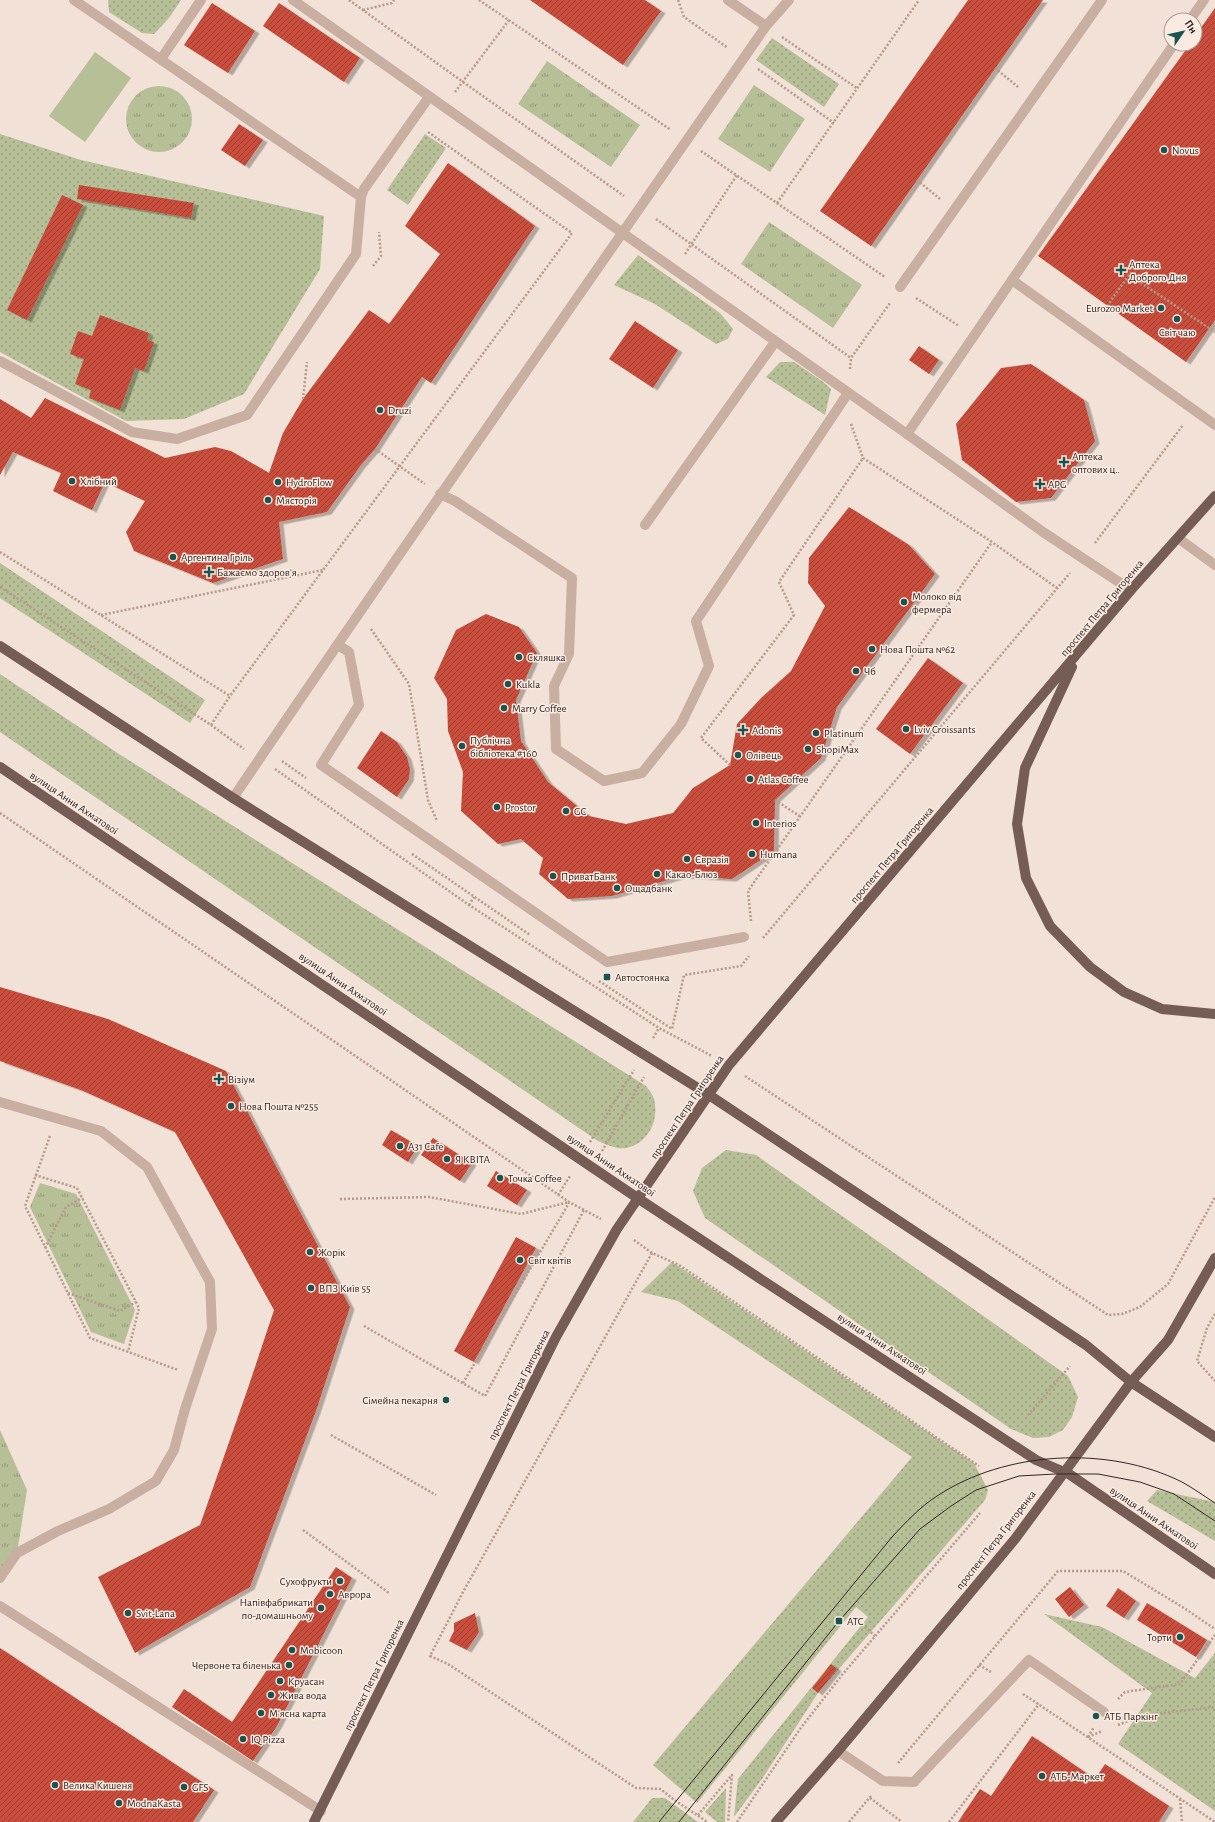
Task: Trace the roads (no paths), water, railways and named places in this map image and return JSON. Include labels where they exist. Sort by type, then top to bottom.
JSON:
[{"type":"main road","name":"проспект Петра Григоренка","points":[[314,1822],[556,1337],[617,1229],[729,1065],[1131,590],[1215,496]]},
{"type":"main road","points":[[0,646],[233,798],[709,1095],[1086,1345],[1131,1382],[1215,1437]]},
{"type":"main road","points":[[1078,654],[1025,768],[1018,824],[1026,878],[1050,926],[1090,967],[1124,992],[1162,1009],[1215,1014]]},
{"type":"main road","name":"вулиця Анни Ахматової","points":[[0,767],[593,1167],[638,1199],[1036,1460],[1064,1472],[1215,1574]]},
{"type":"main road","name":"проспект Петра Григоренка","points":[[776,1822],[838,1751],[1015,1539],[1131,1382],[1168,1340],[1215,1258]]},
{"type":"street","points":[[74,0],[361,197]]},
{"type":"street","points":[[161,59],[201,0]]},
{"type":"street","points":[[293,0],[674,271],[907,434],[1043,532],[1131,590]]},
{"type":"street","points":[[728,0],[766,26]]},
{"type":"street","points":[[233,798],[440,494],[687,142],[766,26],[788,0]]},
{"type":"street","points":[[900,287],[1102,0]]},
{"type":"street","points":[[1196,12],[1204,0]]},
{"type":"street","points":[[907,434],[973,335],[1169,52]]},
{"type":"street","points":[[0,361],[132,432],[177,439],[247,416],[356,254],[361,197],[364,189],[429,97]]},
{"type":"street","points":[[1012,280],[1215,425]]},
{"type":"street","points":[[646,524],[776,342]]},
{"type":"street","points":[[440,494],[454,501],[572,578],[569,654],[554,686],[556,749],[604,781],[642,773],[681,724],[710,666],[696,620],[848,393]]},
{"type":"street","points":[[1178,538],[1215,565]]},
{"type":"street","points":[[338,645],[349,652],[359,705],[321,765],[606,962],[744,937]]},
{"type":"street","points":[[0,1102],[101,1131],[147,1167],[210,1282],[212,1329],[197,1376],[184,1409],[174,1450],[156,1481],[109,1509],[58,1531],[17,1553],[0,1578]]},
{"type":"street","points":[[0,1606],[320,1811]]},
{"type":"street","points":[[838,1751],[883,1781],[914,1782],[1029,1660],[1104,1712]]},
{"type":"tram line","points":[[659,1822],[892,1537],[908,1520],[937,1496],[964,1481],[994,1470],[1025,1462],[1057,1458],[1090,1458],[1122,1462],[1153,1470],[1182,1482],[1215,1503]]},
{"type":"tram line","points":[[679,1822],[839,1621],[920,1529],[976,1490],[1019,1476],[1098,1474],[1140,1482],[1174,1494],[1215,1521]]},
{"type":"place","name":"Novus","points":[[1164,150]]},
{"type":"place","name":"Аптека Доброго Дня","points":[[1121,270]]},
{"type":"place","name":"Eurozoo Market","points":[[1161,308]]},
{"type":"place","name":"Світ чаю","points":[[1177,319]]},
{"type":"place","name":"Druzi","points":[[380,410]]},
{"type":"place","name":"Аптека оптових ц‥","points":[[1064,462]]},
{"type":"place","name":"Хлібний","points":[[72,481]]},
{"type":"place","name":"HydroFlow","points":[[278,482]]},
{"type":"place","name":"APG","points":[[1040,484]]},
{"type":"place","name":"Мясторія","points":[[268,500]]},
{"type":"place","name":"Аргентина Гріль","points":[[173,557]]},
{"type":"place","name":"Бажаємо здоров'я","points":[[209,572]]},
{"type":"place","name":"Молоко від фермера","points":[[904,602]]},
{"type":"place","name":"Нова Пошта №62","points":[[872,649]]},
{"type":"place","name":"Скляшка","points":[[519,657]]},
{"type":"place","name":"Чб","points":[[856,671]]},
{"type":"place","name":"Kukla","points":[[508,684]]},
{"type":"place","name":"Marry Coffee","points":[[504,708]]},
{"type":"place","name":"Lviv Croissants","points":[[906,729]]},
{"type":"place","name":"Adonis","points":[[743,730]]},
{"type":"place","name":"Platinum","points":[[816,733]]},
{"type":"place","name":"Публічна бібліотека #160","points":[[462,746]]},
{"type":"place","name":"ShopiMax","points":[[808,749]]},
{"type":"place","name":"Олівець","points":[[738,755]]},
{"type":"place","name":"Atlas Coffee","points":[[750,779]]},
{"type":"place","name":"Prostor","points":[[497,807]]},
{"type":"place","name":"GC","points":[[566,811]]},
{"type":"place","name":"Interios","points":[[756,823]]},
{"type":"place","name":"Humana","points":[[752,854]]},
{"type":"place","name":"Євразія","points":[[687,859]]},
{"type":"place","name":"Какао-Блюз","points":[[657,874]]},
{"type":"place","name":"ПриватБанк","points":[[553,876]]},
{"type":"place","name":"Ощадбанк","points":[[617,888]]},
{"type":"place","name":"Автостоянка","points":[[607,977]]},
{"type":"place","name":"Візіум","points":[[219,1079]]},
{"type":"place","name":"Нова Пошта №255","points":[[231,1106]]},
{"type":"place","name":"A31 Cafe","points":[[400,1146]]},
{"type":"place","name":"Я КВІТА","points":[[447,1159]]},
{"type":"place","name":"Точка Coffee","points":[[500,1178]]},
{"type":"place","name":"Жорік","points":[[310,1252]]},
{"type":"place","name":"Світ квітів","points":[[520,1260]]},
{"type":"place","name":"ВПЗ Київ 55","points":[[311,1288]]},
{"type":"place","name":"Сімейна пекарня","points":[[446,1400]]},
{"type":"place","name":"Сухофрукти","points":[[340,1581]]},
{"type":"place","name":"Аврора","points":[[330,1594]]},
{"type":"place","name":"Напівфабрикати по-домашньому","points":[[321,1608]]},
{"type":"place","name":"Svit-Lana","points":[[128,1613]]},
{"type":"place","name":"АТС","points":[[839,1621]]},
{"type":"place","name":"Торти","points":[[1180,1637]]},
{"type":"place","name":"Mobicoon","points":[[292,1650]]},
{"type":"place","name":"Червоне та біленька","points":[[289,1665]]},
{"type":"place","name":"Круасан","points":[[280,1681]]},
{"type":"place","name":"Жива вода","points":[[271,1695]]},
{"type":"place","name":"М'ясна карта","points":[[261,1713]]},
{"type":"place","name":"АТБ Паркінг","points":[[1096,1716]]},
{"type":"place","name":"IQ Pizza","points":[[243,1739]]},
{"type":"place","name":"АТБ-Маркет","points":[[1042,1776]]},
{"type":"place","name":"Велика Кишеня","points":[[55,1785]]},
{"type":"place","name":"GFS","points":[[184,1787]]},
{"type":"place","name":"ModnaKasta","points":[[119,1803]]}]
